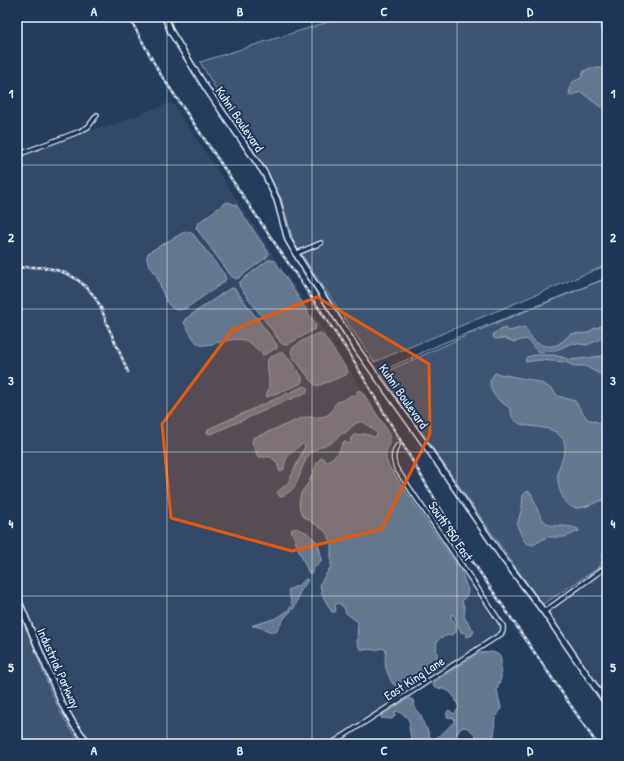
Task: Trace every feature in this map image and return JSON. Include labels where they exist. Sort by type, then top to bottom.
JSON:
[{"type":"street","name":"Kuhni Boulevard","points":[[165,17],[174,38],[206,88],[265,174],[276,200],[288,240],[295,254],[357,349],[422,440],[502,557],[544,612],[607,704]]},
{"type":"street","points":[[17,150],[18,155],[78,132],[88,127],[96,115]]},
{"type":"street","points":[[295,254],[321,244]]},
{"type":"street","name":"South 950 East","points":[[398,445],[393,457],[396,468],[503,626]]},
{"type":"street","points":[[544,612],[607,566]]},
{"type":"street","name":"Industrial Parkway","points":[[17,597],[62,704],[74,725],[88,744]]},
{"type":"street","name":"East King Lane","points":[[331,744],[501,634],[504,629],[503,626]]},
{"type":"highlighted area","points":[[317,297],[429,364],[430,434],[382,529],[292,551],[171,518],[162,424],[232,330]]},
{"type":"shaded area","points":[[344,17],[607,17],[607,265],[374,362],[294,243],[281,198],[200,62]]},
{"type":"shaded area","points":[[601,17],[607,17],[607,40],[600,27]]},
{"type":"shaded area","points":[[591,68],[607,68],[607,112],[581,92],[569,96],[571,83],[581,78],[584,71]]},
{"type":"shaded area","points":[[172,102],[396,440],[396,444],[390,456],[390,464],[392,469],[500,625],[500,631],[498,634],[328,744],[93,744],[81,729],[66,704],[17,588],[17,158],[103,126],[104,128]]},
{"type":"shaded area","points":[[228,202],[236,205],[269,253],[267,257],[237,279],[232,277],[196,228],[198,223]]},
{"type":"shaded area","points":[[186,231],[193,234],[224,274],[226,279],[224,282],[188,307],[181,310],[170,306],[166,301],[157,277],[148,262],[147,255],[149,252]]},
{"type":"shaded area","points":[[268,260],[275,261],[316,325],[315,329],[287,345],[282,344],[240,287],[239,283]]},
{"type":"shaded area","points":[[607,278],[607,548],[602,554],[600,567],[542,605],[381,374],[470,334]]},
{"type":"shaded area","points":[[233,288],[277,345],[277,348],[263,355],[244,340],[239,339],[201,345],[194,339],[184,323],[185,319],[229,289]]},
{"type":"shaded area","points":[[601,326],[607,326],[607,336],[587,345],[572,343],[554,351],[537,351],[526,339],[514,342],[504,338],[495,339],[493,337],[494,333],[505,328],[509,331],[524,327],[537,343],[544,346],[553,346],[564,340],[570,334],[588,333]]},
{"type":"shaded area","points":[[320,333],[323,335],[348,371],[346,375],[317,386],[292,356],[292,349],[300,342]]},
{"type":"shaded area","points":[[279,353],[286,355],[302,377],[302,381],[300,384],[267,397],[269,383],[267,361],[269,358]]},
{"type":"shaded area","points":[[535,355],[553,355],[570,360],[602,356],[607,357],[607,378],[585,366],[574,366],[565,362],[539,360],[526,362],[525,360],[527,357]]},
{"type":"shaded area","points":[[495,373],[531,380],[543,384],[552,389],[558,396],[575,401],[587,419],[607,425],[607,499],[579,508],[570,506],[567,503],[561,493],[558,479],[558,472],[565,450],[562,438],[557,433],[550,430],[523,425],[517,422],[512,417],[509,407],[498,400],[491,390],[490,381]]},
{"type":"shaded area","points":[[304,386],[308,388],[307,392],[211,434],[207,433],[208,429]]},
{"type":"shaded area","points":[[358,390],[362,392],[390,434],[390,442],[386,451],[386,460],[388,465],[462,573],[468,591],[467,595],[462,601],[465,609],[464,617],[474,631],[472,635],[467,637],[465,633],[461,632],[454,615],[452,614],[451,618],[456,624],[456,632],[452,635],[439,639],[437,642],[436,664],[438,668],[434,671],[421,675],[412,682],[396,686],[392,683],[386,669],[386,650],[382,648],[376,650],[360,649],[357,642],[358,622],[346,613],[344,607],[338,603],[335,605],[336,611],[332,612],[322,595],[320,584],[331,566],[331,541],[325,531],[303,516],[299,503],[301,493],[309,482],[317,463],[321,458],[323,458],[326,462],[338,454],[343,442],[350,444],[351,438],[354,435],[365,434],[374,437],[377,433],[364,422],[361,422],[354,425],[331,443],[314,451],[305,461],[296,484],[287,494],[280,497],[277,492],[288,483],[305,446],[303,444],[301,445],[290,454],[286,460],[284,469],[280,472],[277,463],[271,457],[258,457],[252,442],[253,438],[302,418],[327,415],[331,412],[337,402],[346,399],[351,395],[356,396]]},
{"type":"shaded area","points":[[528,491],[531,493],[540,514],[546,523],[556,526],[573,527],[579,531],[565,537],[547,537],[533,545],[526,543],[517,525],[522,508],[523,495]]},
{"type":"shaded area","points":[[295,528],[306,532],[318,543],[321,562],[314,568],[311,574],[306,567],[291,530]]},
{"type":"shaded area","points":[[607,566],[607,704],[544,612]]},
{"type":"shaded area","points":[[306,579],[308,580],[300,592],[295,607],[285,617],[276,632],[252,626],[285,613],[292,605],[288,590],[299,585]]},
{"type":"shaded area","points":[[17,606],[58,708],[69,727],[83,744],[17,744]]},
{"type":"shaded area","points":[[493,652],[499,655],[501,659],[501,678],[497,690],[501,708],[495,719],[495,732],[491,739],[481,740],[469,729],[464,727],[460,729],[451,744],[412,744],[409,727],[410,723],[407,717],[397,711],[392,719],[381,718],[381,716],[409,698],[413,700],[416,710],[421,716],[430,737],[433,739],[437,737],[455,721],[454,718],[447,717],[447,712],[449,710],[454,714],[459,708],[455,698],[449,691],[434,687],[434,682],[479,653]]},
{"type":"waterway","points":[[382,371],[443,343],[607,278]]},
{"type":"railway","points":[[129,17],[159,72],[349,353],[466,552],[597,744]]},
{"type":"railway","points":[[17,268],[42,267],[53,269],[64,272],[83,284],[92,293],[99,304],[128,372]]}]
